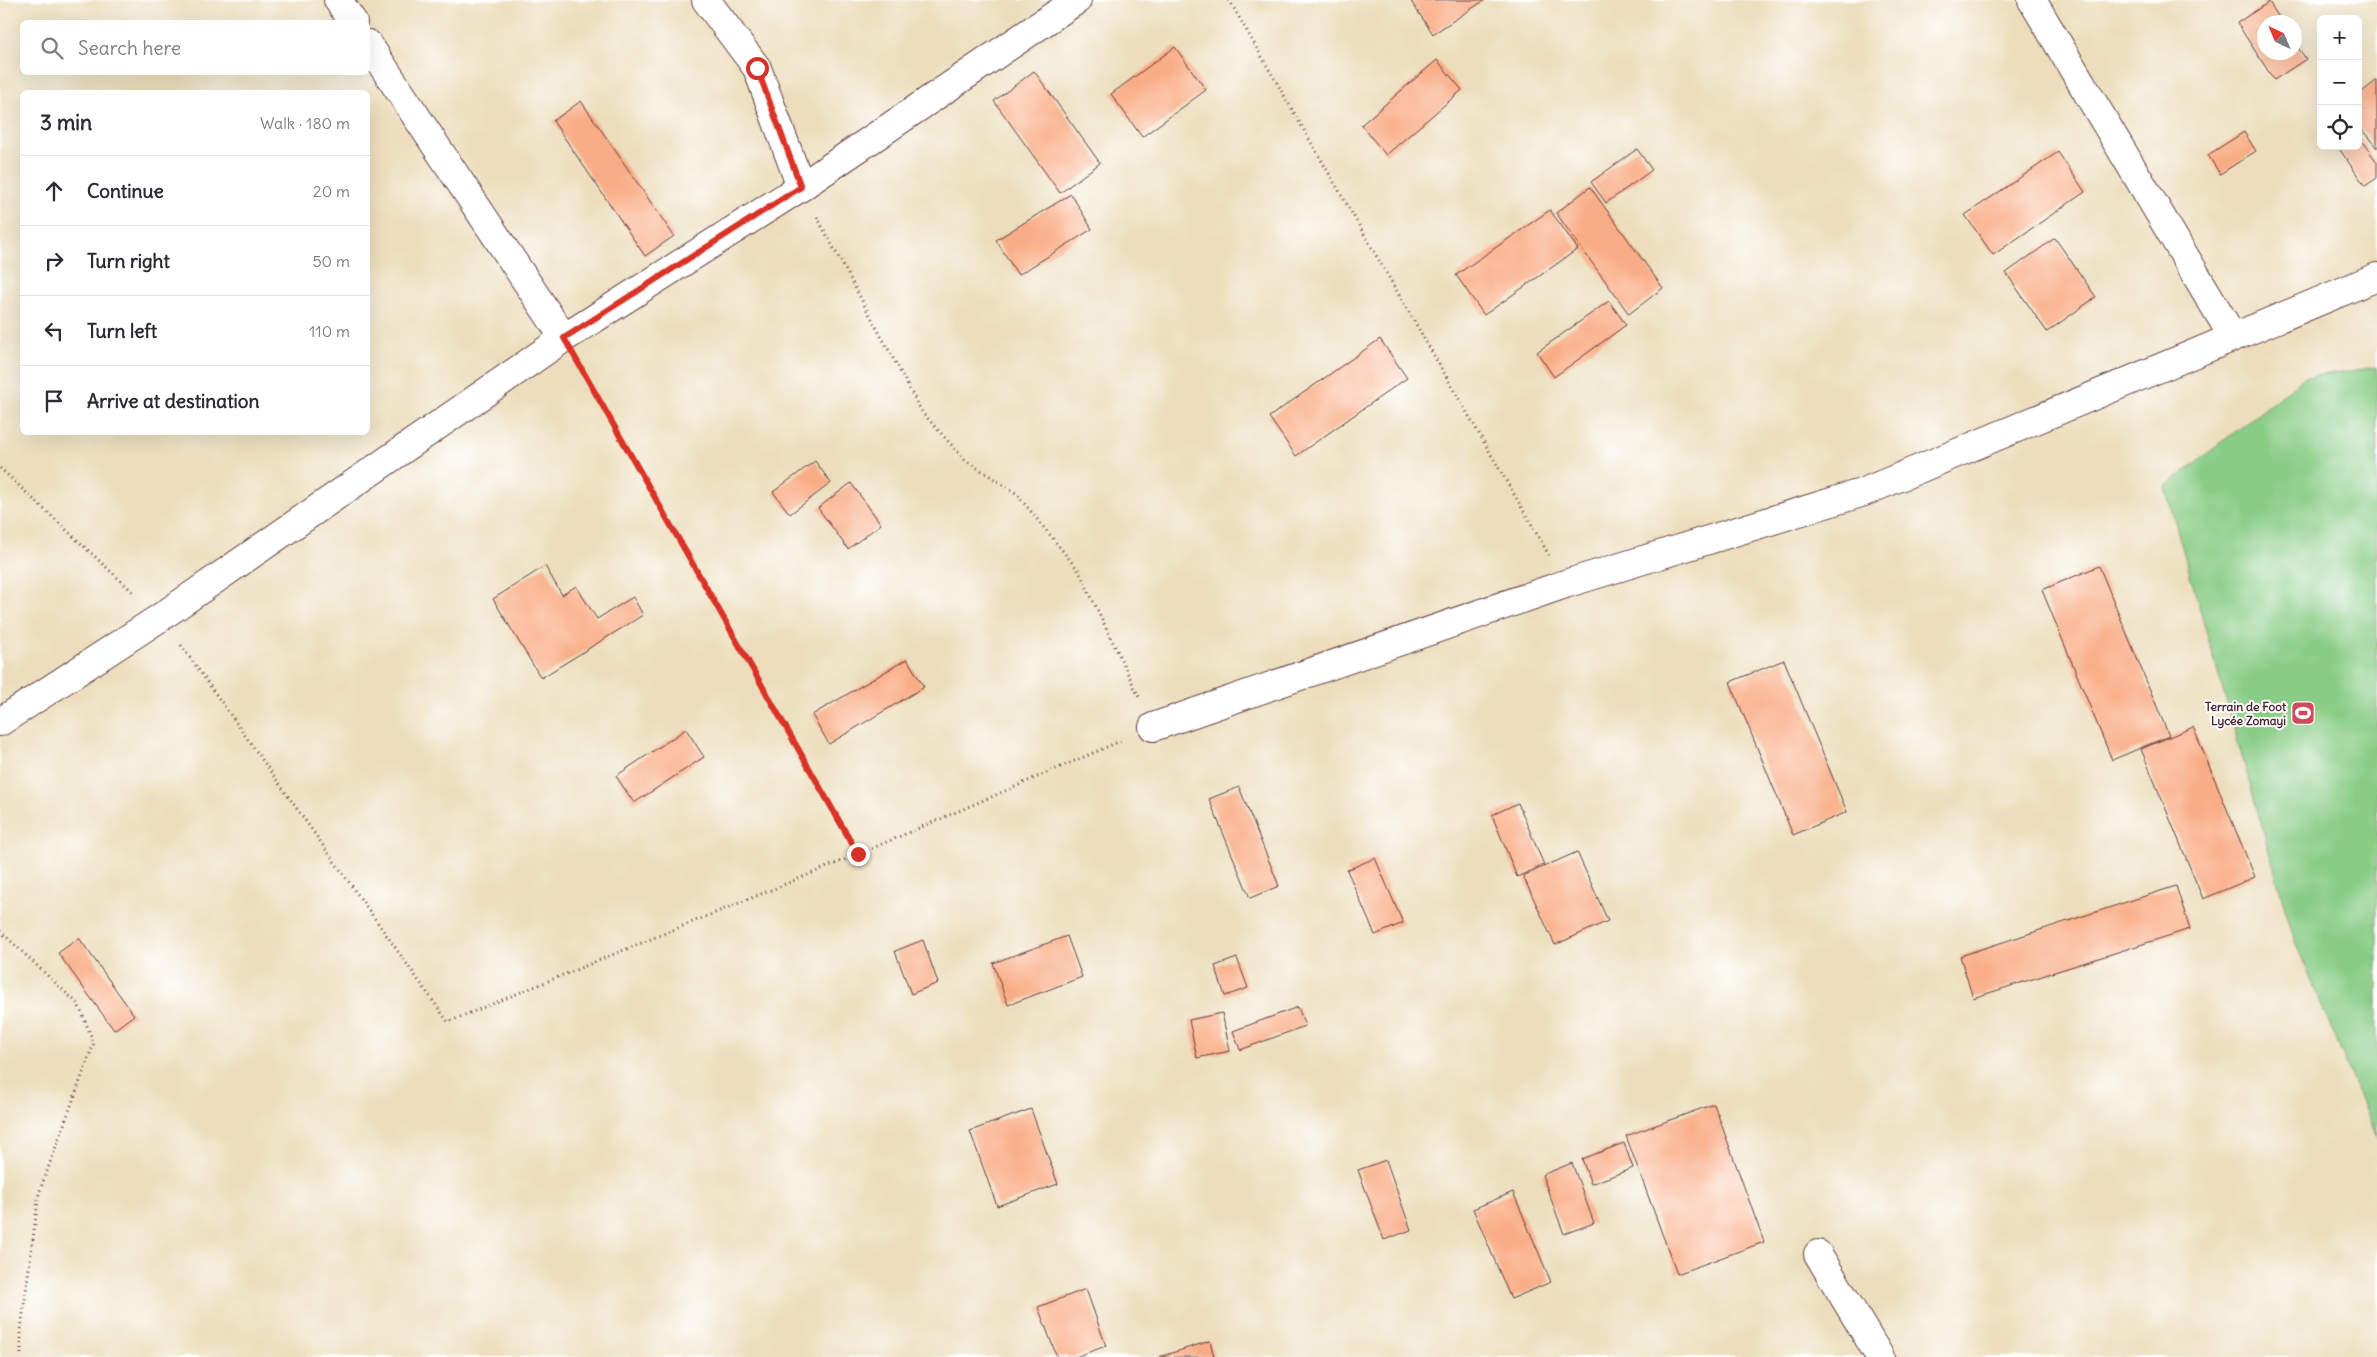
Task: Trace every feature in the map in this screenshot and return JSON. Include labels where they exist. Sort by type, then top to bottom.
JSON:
[{"type":"street","points":[[338,0],[352,20]]},
{"type":"street","points":[[706,0],[757,68],[801,187]]},
{"type":"street","points":[[0,722],[161,617],[564,338],[801,187],[1077,0]]},
{"type":"street","points":[[2032,0],[2233,338]]},
{"type":"street","points":[[370,47],[564,338]]},
{"type":"street","points":[[1153,727],[1565,584],[1864,492],[2377,277]]},
{"type":"street","points":[[1818,1254],[1880,1357]]},
{"type":"path","points":[[1229,0],[1565,584]]},
{"type":"path","points":[[0,468],[161,617],[448,1022],[858,854],[1153,727],[1079,571],[1016,493],[965,460],[922,412],[801,187]]},
{"type":"path","points":[[564,338],[858,854]]},
{"type":"path","points":[[0,931],[78,1004],[94,1043],[40,1193],[21,1329],[21,1357]]},
{"type":"green space","name":"Terrain de Foot Lycée Zomayi","points":[[2377,367],[2377,1138],[2294,939],[2165,487],[2305,377]]},
{"type":"building","points":[[1410,0],[1485,0],[1433,34]]},
{"type":"building","points":[[2269,2],[2277,15],[2257,15],[2257,54],[2237,23]]},
{"type":"building","points":[[1175,47],[1206,90],[1142,137],[1111,94]]},
{"type":"building","points":[[2302,53],[2306,59],[2274,80],[2261,60],[2302,60]]},
{"type":"building","points":[[1437,60],[1462,90],[1386,155],[1361,125]]},
{"type":"building","points":[[1034,71],[1100,163],[1060,193],[994,101]]},
{"type":"building","points":[[2377,80],[2377,148],[2362,130],[2362,92]]},
{"type":"building","points":[[581,101],[674,236],[645,256],[553,121]]},
{"type":"building","points":[[2244,132],[2256,151],[2220,174],[2208,155]]},
{"type":"building","points":[[2362,141],[2377,162],[2377,178],[2365,186],[2340,150],[2362,150]]},
{"type":"building","points":[[1637,149],[1652,170],[1606,203],[1591,182]]},
{"type":"building","points":[[2058,152],[2085,192],[1993,255],[1965,215]]},
{"type":"building","points":[[1590,187],[1663,288],[1629,314],[1556,213]]},
{"type":"building","points":[[1071,194],[1092,229],[1018,275],[996,240]]},
{"type":"building","points":[[1550,210],[1578,249],[1484,315],[1456,275]]},
{"type":"building","points":[[2055,238],[2096,297],[2047,332],[2006,273]]},
{"type":"building","points":[[1609,301],[1626,325],[1554,377],[1537,352]]},
{"type":"building","points":[[1380,339],[1407,378],[1296,456],[1269,417]]},
{"type":"building","points":[[815,461],[831,483],[790,514],[773,492]]},
{"type":"building","points":[[851,483],[881,524],[848,549],[818,508]]},
{"type":"building","points":[[545,566],[562,595],[576,586],[597,619],[633,597],[643,615],[541,678],[493,599]]},
{"type":"building","points":[[2099,566],[2169,736],[2112,760],[2042,590]]},
{"type":"building","points":[[907,659],[924,687],[829,744],[812,715]]},
{"type":"building","points":[[1784,660],[1847,812],[1793,835],[1730,682]]},
{"type":"building","points":[[2193,727],[2255,877],[2203,899],[2141,749]]},
{"type":"building","points":[[686,729],[704,757],[634,803],[616,776]]},
{"type":"building","points":[[1239,787],[1279,886],[1250,898],[1209,799]]},
{"type":"building","points":[[1518,803],[1544,865],[1517,877],[1492,815]]},
{"type":"building","points":[[1577,852],[1608,921],[1555,945],[1523,876]]},
{"type":"building","points":[[1375,858],[1403,923],[1375,935],[1347,870]]},
{"type":"building","points":[[2176,886],[2190,929],[1973,998],[1960,956]]},
{"type":"building","points":[[1067,936],[1082,977],[1008,1005],[993,963]]},
{"type":"building","points":[[79,938],[134,1015],[114,1030],[58,953]]},
{"type":"building","points":[[923,940],[938,983],[911,994],[895,951]]},
{"type":"building","points":[[1237,958],[1248,988],[1225,996],[1215,966]]},
{"type":"building","points":[[1298,1007],[1305,1026],[1240,1050],[1233,1031]]},
{"type":"building","points":[[1222,1013],[1230,1051],[1197,1058],[1189,1020]]},
{"type":"building","points":[[1714,1104],[1764,1242],[1677,1274],[1626,1136]]},
{"type":"building","points":[[1031,1109],[1058,1184],[997,1206],[970,1131]]},
{"type":"building","points":[[1624,1143],[1633,1168],[1591,1184],[1582,1159]]},
{"type":"building","points":[[1386,1160],[1411,1230],[1384,1240],[1358,1170]]},
{"type":"building","points":[[1572,1163],[1594,1223],[1564,1234],[1542,1175]]},
{"type":"building","points":[[1513,1192],[1551,1282],[1511,1299],[1473,1209]]},
{"type":"building","points":[[1086,1289],[1106,1346],[1075,1357],[1057,1357],[1038,1307]]},
{"type":"building","points":[[1210,1341],[1214,1357],[1159,1357]]},
{"type":"place","name":"Terrain de Foot Lycée Zomayi","points":[[2303,713]]},
{"type":"route","points":[[757,68],[801,187],[564,338],[858,854]]}]
